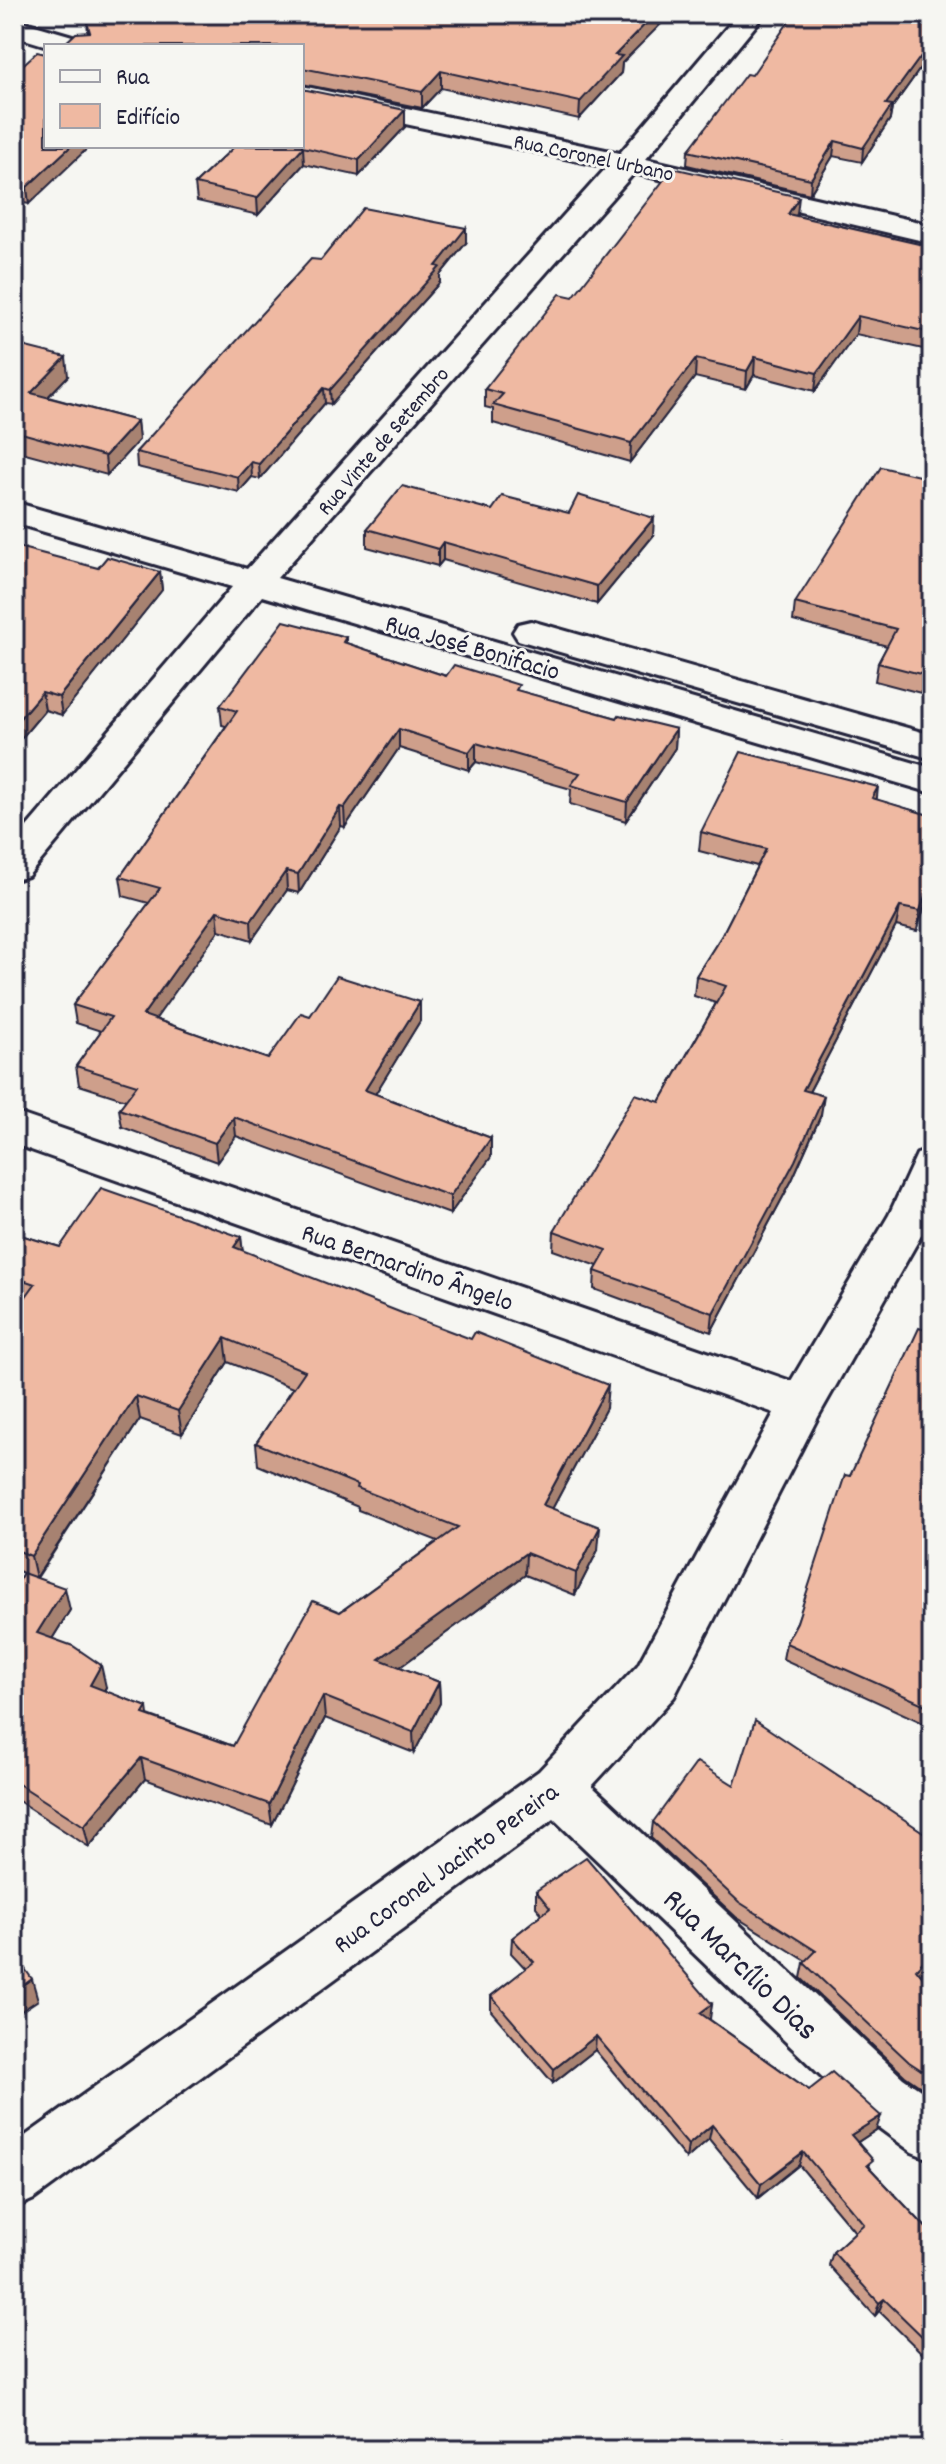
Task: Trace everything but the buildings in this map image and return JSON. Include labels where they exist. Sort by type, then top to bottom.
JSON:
[{"type":"street","name":"Rua Vinte de Setembro","points":[[14,867],[266,570],[627,163],[752,14]]},
{"type":"street","points":[[26,30],[70,44]]},
{"type":"street","name":"Rua Coronel Urbano","points":[[304,94],[627,163],[932,234]]},
{"type":"street","name":"Rua José Bonifacio","points":[[14,481],[266,570],[932,781]]},
{"type":"street","name":"Rua José Bonifacio","points":[[14,512],[266,570],[932,747]]},
{"type":"street","name":"Rua Bernardino Ângelo","points":[[14,1128],[802,1404]]},
{"type":"street","name":"Rua Coronel Jacinto Pereira","points":[[14,2179],[557,1787],[656,1681],[802,1404],[909,1218],[932,1165]]},
{"type":"street","name":"Rua Marcílio Dias","points":[[557,1787],[883,2097],[932,2132]]}]
